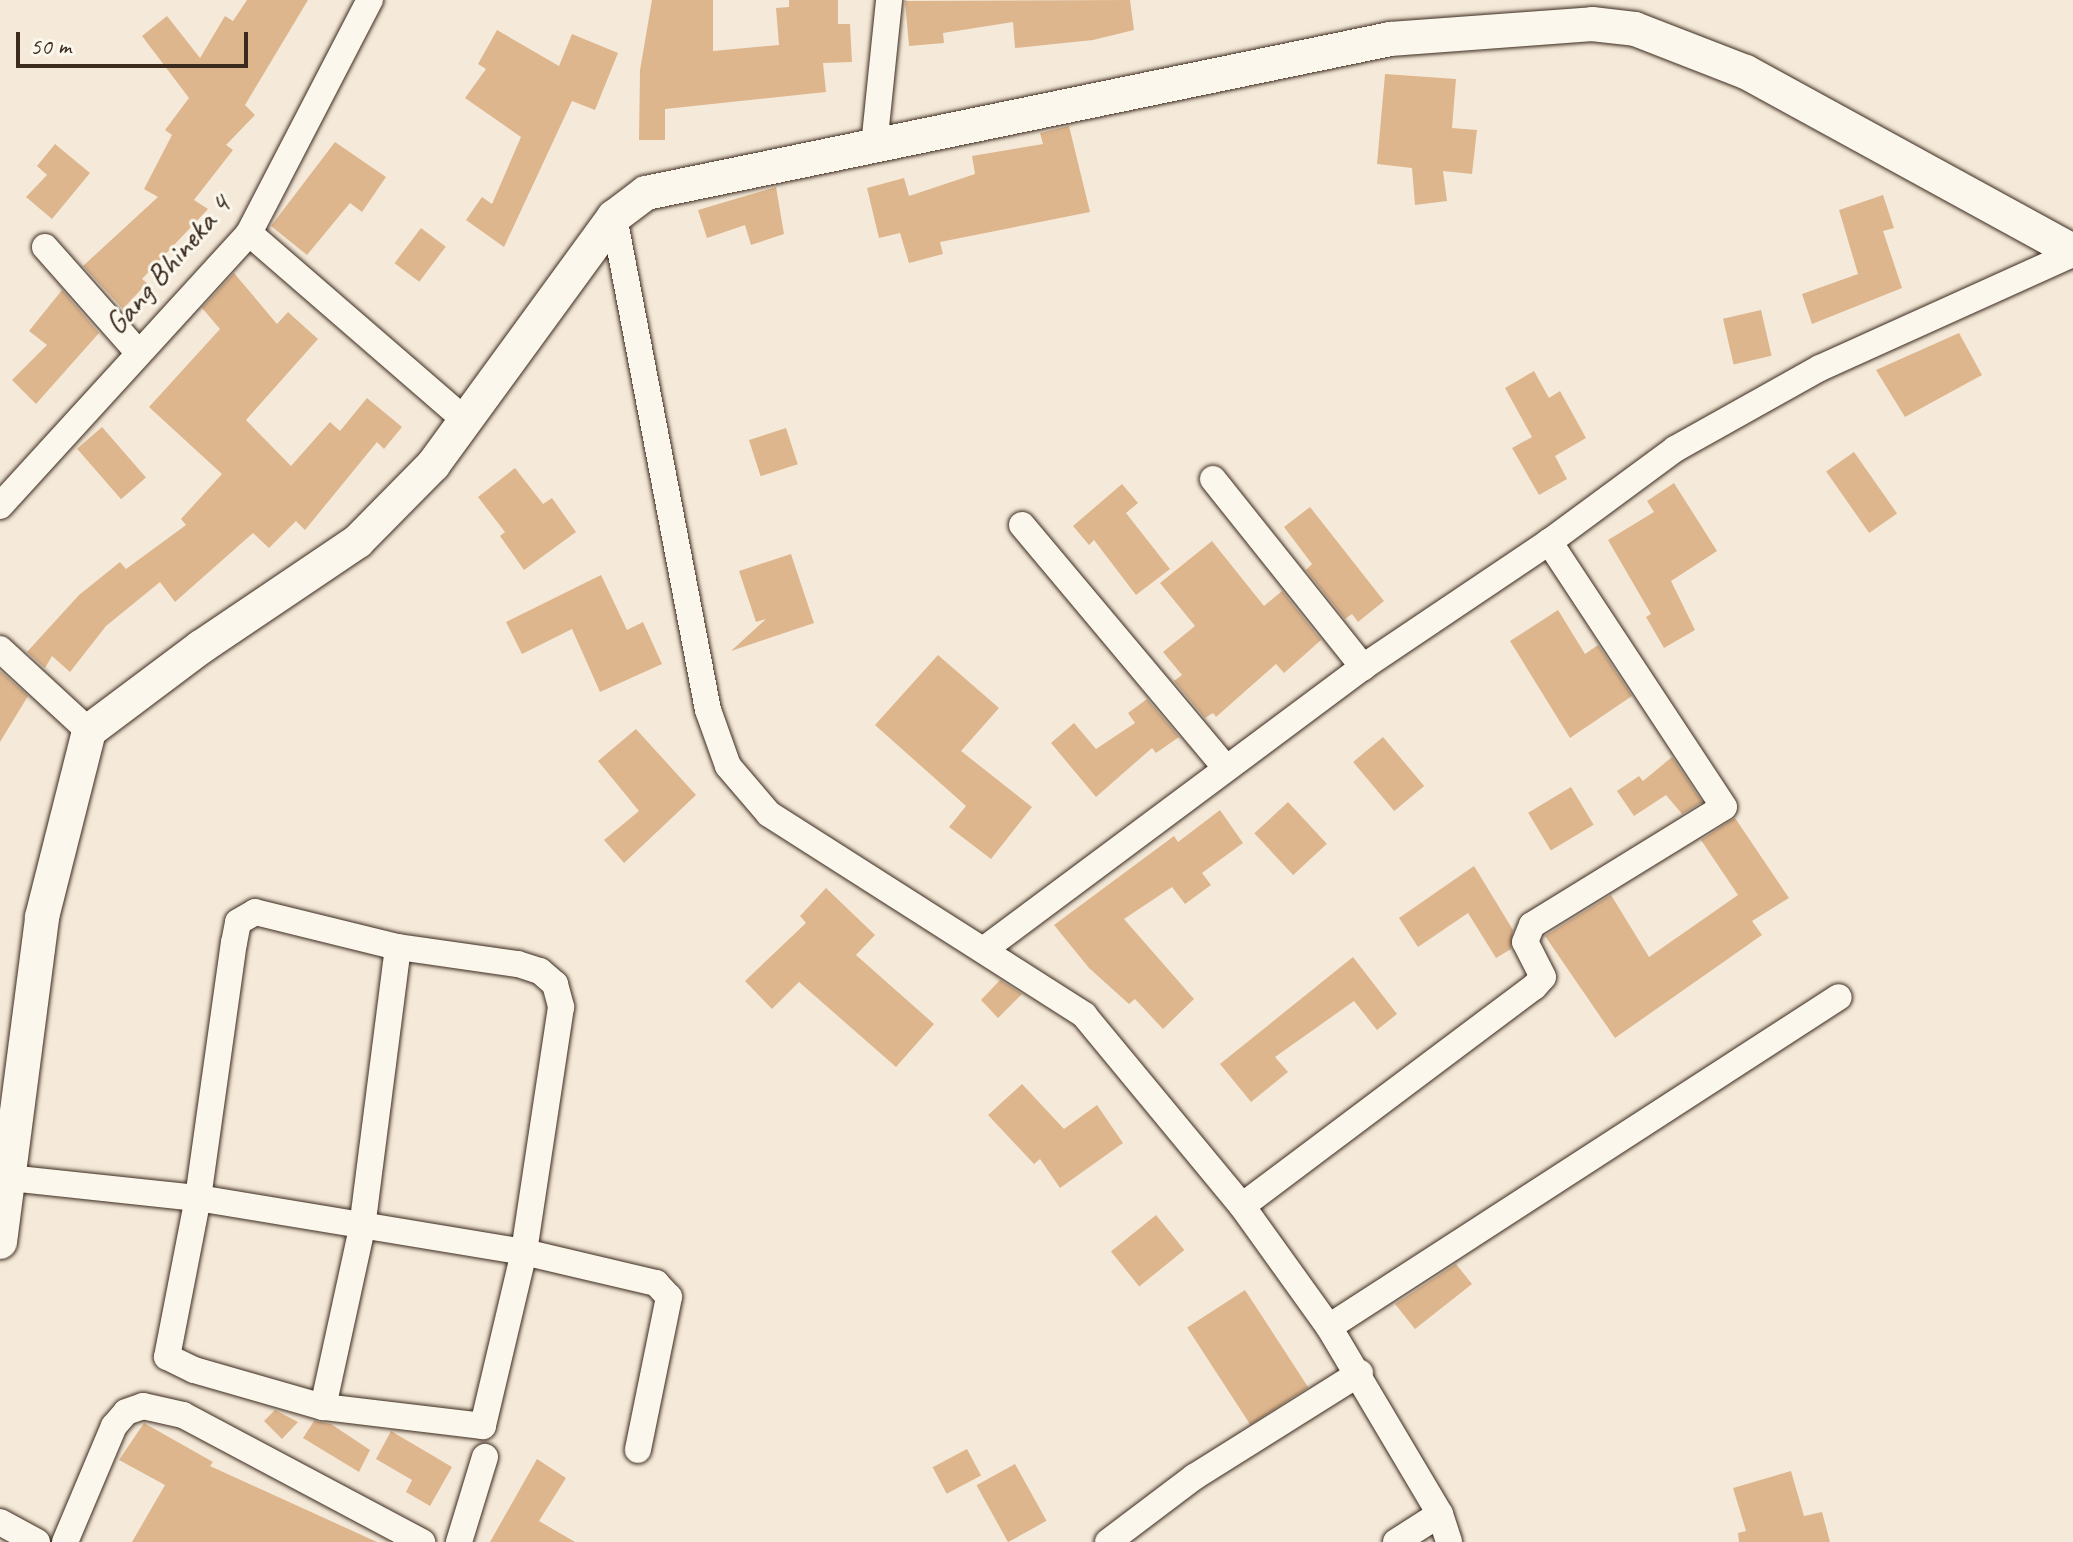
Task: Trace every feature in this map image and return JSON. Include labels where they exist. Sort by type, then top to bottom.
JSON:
[{"type":"street","name":"Gang Bhineka 4","points":[[0,506],[249,233],[370,0]]},
{"type":"street","points":[[874,146],[889,0]]},
{"type":"street","points":[[0,1242],[42,917],[89,731],[201,647],[358,541],[433,465],[524,334],[614,217],[646,193],[689,180],[874,146],[1390,39],[1592,24],[1635,29],[1746,72],[2073,253]]},
{"type":"street","points":[[614,217],[708,710],[728,766],[769,814],[986,948],[1084,1015],[1242,1206],[1329,1327],[1360,1373],[1440,1514],[1449,1542]]},
{"type":"street","points":[[249,233],[466,421]]},
{"type":"street","points":[[45,247],[138,352]]},
{"type":"street","points":[[986,948],[1363,667],[1549,542],[1675,449],[1820,368],[2073,253]]},
{"type":"street","points":[[1213,479],[1363,667]]},
{"type":"street","points":[[1022,525],[1225,767]]},
{"type":"street","points":[[1242,1206],[1534,987],[1543,977],[1525,942],[1532,925],[1724,807],[1549,542]]},
{"type":"street","points":[[0,649],[89,731]]},
{"type":"street","points":[[255,912],[271,912],[398,947],[518,964],[540,971],[555,984],[561,1007],[524,1252],[483,1426],[323,1407],[194,1370],[167,1357],[198,1198],[238,922],[255,912]]},
{"type":"street","points":[[323,1407],[362,1228],[398,947]]},
{"type":"street","points":[[1329,1327],[1839,997]]},
{"type":"street","points":[[6,1178],[198,1198],[362,1228],[524,1252],[666,1289],[669,1297],[638,1450]]},
{"type":"street","points":[[1108,1542],[1194,1477],[1360,1373]]},
{"type":"street","points":[[65,1542],[114,1426],[126,1412],[152,1406],[183,1415],[422,1542]]},
{"type":"street","points":[[459,1542],[485,1457]]},
{"type":"street","points":[[1396,1542],[1440,1514]]},
{"type":"street","points":[[0,1522],[37,1542]]},
{"type":"building","points":[[247,0],[308,0],[245,105],[255,115],[226,145],[233,150],[194,200],[208,209],[142,279],[147,283],[123,309],[83,266],[158,197],[144,189],[172,135],[165,130],[189,98],[142,36],[167,16],[200,58],[225,16],[233,21]]},
{"type":"building","points":[[652,0],[713,0],[713,51],[779,45],[776,8],[789,7],[789,0],[838,0],[838,24],[850,24],[852,62],[823,63],[826,92],[665,109],[665,140],[639,140],[640,70]]},
{"type":"building","points":[[1130,0],[1134,30],[1093,40],[1015,48],[1013,22],[943,33],[944,43],[909,46],[905,1]]},
{"type":"building","points":[[497,30],[559,66],[572,34],[618,53],[595,110],[572,101],[504,247],[466,220],[482,197],[492,204],[521,137],[465,98],[486,69],[478,64]]},
{"type":"building","points":[[1385,74],[1456,79],[1452,128],[1477,130],[1472,174],[1443,171],[1447,201],[1415,205],[1412,168],[1377,164]]},
{"type":"building","points":[[1069,126],[1090,212],[940,242],[943,254],[909,263],[900,233],[879,238],[867,188],[904,178],[909,196],[975,174],[972,156],[1043,144],[1040,133]]},
{"type":"building","points":[[335,142],[386,177],[362,212],[350,203],[307,255],[271,226]]},
{"type":"building","points":[[55,144],[90,173],[52,219],[26,197],[47,175],[37,166]]},
{"type":"building","points":[[776,187],[784,234],[751,245],[745,225],[707,238],[698,210]]},
{"type":"building","points":[[1883,195],[1894,228],[1883,231],[1902,288],[1812,324],[1802,294],[1858,274],[1839,210]]},
{"type":"building","points":[[421,228],[446,247],[419,282],[395,263]]},
{"type":"building","points":[[234,273],[277,324],[288,312],[318,339],[246,420],[291,466],[330,422],[340,431],[367,398],[402,427],[384,449],[377,442],[305,530],[296,521],[269,548],[253,533],[175,602],[160,582],[106,626],[70,672],[52,656],[45,668],[27,652],[79,595],[120,562],[126,569],[186,525],[181,519],[222,474],[149,407],[220,329],[202,308]]},
{"type":"building","points":[[62,290],[99,333],[36,404],[12,380],[47,345],[29,331]]},
{"type":"building","points":[[1761,310],[1772,356],[1734,365],[1723,319]]},
{"type":"building","points":[[1959,333],[1982,375],[1905,417],[1876,370]]},
{"type":"building","points":[[1534,371],[1549,398],[1560,391],[1586,438],[1555,456],[1567,479],[1539,495],[1512,448],[1532,437],[1505,388]]},
{"type":"building","points":[[102,427],[146,478],[121,499],[77,449]]},
{"type":"building","points":[[786,428],[798,464],[761,476],[749,440]]},
{"type":"building","points":[[1854,452],[1897,513],[1869,533],[1826,472]]},
{"type":"building","points":[[515,468],[543,504],[552,498],[576,532],[524,570],[500,536],[505,532],[478,497]]},
{"type":"building","points":[[1674,483],[1717,551],[1671,581],[1695,630],[1664,648],[1646,617],[1651,614],[1608,540],[1654,512],[1647,501]]},
{"type":"building","points":[[1122,484],[1138,503],[1126,513],[1170,569],[1136,595],[1094,540],[1089,545],[1073,526]]},
{"type":"building","points":[[1310,507],[1384,601],[1358,622],[1352,614],[1345,619],[1306,570],[1312,564],[1284,527]]},
{"type":"building","points":[[1212,541],[1264,606],[1282,591],[1321,640],[1284,673],[1276,664],[1216,717],[1213,713],[1205,718],[1174,681],[1182,675],[1163,652],[1195,626],[1160,583]]},
{"type":"building","points":[[791,554],[814,623],[731,651],[766,619],[756,622],[739,571]]},
{"type":"building","points":[[601,575],[627,630],[643,622],[662,664],[600,692],[572,629],[522,654],[506,622]]},
{"type":"building","points":[[1558,610],[1585,654],[1598,645],[1632,696],[1570,738],[1510,641]]},
{"type":"building","points":[[938,655],[999,708],[961,751],[1032,807],[991,859],[949,827],[966,806],[875,725]]},
{"type":"building","points":[[0,671],[28,696],[0,742]]},
{"type":"building","points":[[1147,699],[1179,737],[1156,753],[1152,748],[1096,797],[1051,743],[1074,723],[1096,749],[1135,723],[1128,713]]},
{"type":"building","points":[[636,729],[696,795],[624,863],[604,840],[639,811],[598,761]]},
{"type":"building","points":[[1383,737],[1424,786],[1394,811],[1353,762]]},
{"type":"building","points":[[1672,757],[1702,802],[1682,814],[1666,795],[1634,816],[1617,791],[1639,776],[1643,781]]},
{"type":"building","points":[[1571,787],[1594,825],[1551,850],[1528,813]]},
{"type":"building","points":[[1288,802],[1327,844],[1293,875],[1254,833]]},
{"type":"building","points":[[1220,810],[1243,843],[1202,873],[1211,885],[1185,904],[1172,887],[1124,919],[1194,999],[1163,1029],[1135,999],[1129,1004],[1089,968],[1054,925],[1174,836],[1178,842]]},
{"type":"building","points":[[1735,818],[1789,898],[1752,921],[1762,935],[1615,1038],[1545,936],[1611,895],[1649,957],[1738,895],[1701,840]]},
{"type":"building","points":[[1474,866],[1513,930],[1511,949],[1496,958],[1468,913],[1418,947],[1399,918]]},
{"type":"building","points":[[826,888],[875,935],[856,955],[934,1024],[896,1067],[799,982],[772,1009],[745,981],[806,923],[800,916]]},
{"type":"building","points":[[1353,957],[1397,1014],[1377,1030],[1354,1001],[1275,1057],[1288,1072],[1251,1102],[1220,1064]]},
{"type":"building","points":[[1000,980],[1022,994],[998,1018],[981,1000]]},
{"type":"building","points":[[1022,1084],[1064,1129],[1097,1105],[1123,1143],[1060,1188],[1040,1159],[1034,1164],[988,1115]]},
{"type":"building","points":[[1156,1215],[1184,1250],[1139,1286],[1111,1252]]},
{"type":"building","points":[[1456,1264],[1472,1284],[1415,1329],[1395,1304]]},
{"type":"building","points":[[1245,1290],[1308,1387],[1250,1425],[1187,1328]]},
{"type":"building","points":[[275,1410],[298,1422],[282,1439],[264,1421]]},
{"type":"building","points":[[314,1421],[331,1424],[370,1450],[359,1472],[303,1438]]},
{"type":"building","points":[[144,1423],[213,1462],[210,1466],[377,1542],[132,1542],[165,1485],[119,1460]]},
{"type":"building","points":[[391,1431],[452,1467],[430,1506],[406,1492],[412,1480],[376,1459]]},
{"type":"building","points":[[967,1449],[981,1475],[947,1494],[933,1467]]},
{"type":"building","points":[[537,1459],[566,1478],[539,1521],[575,1542],[490,1542]]},
{"type":"building","points":[[1015,1464],[1047,1521],[1008,1542],[977,1485]]},
{"type":"building","points":[[1791,1471],[1804,1516],[1822,1512],[1830,1542],[1739,1542],[1738,1533],[1746,1531],[1733,1488]]}]
